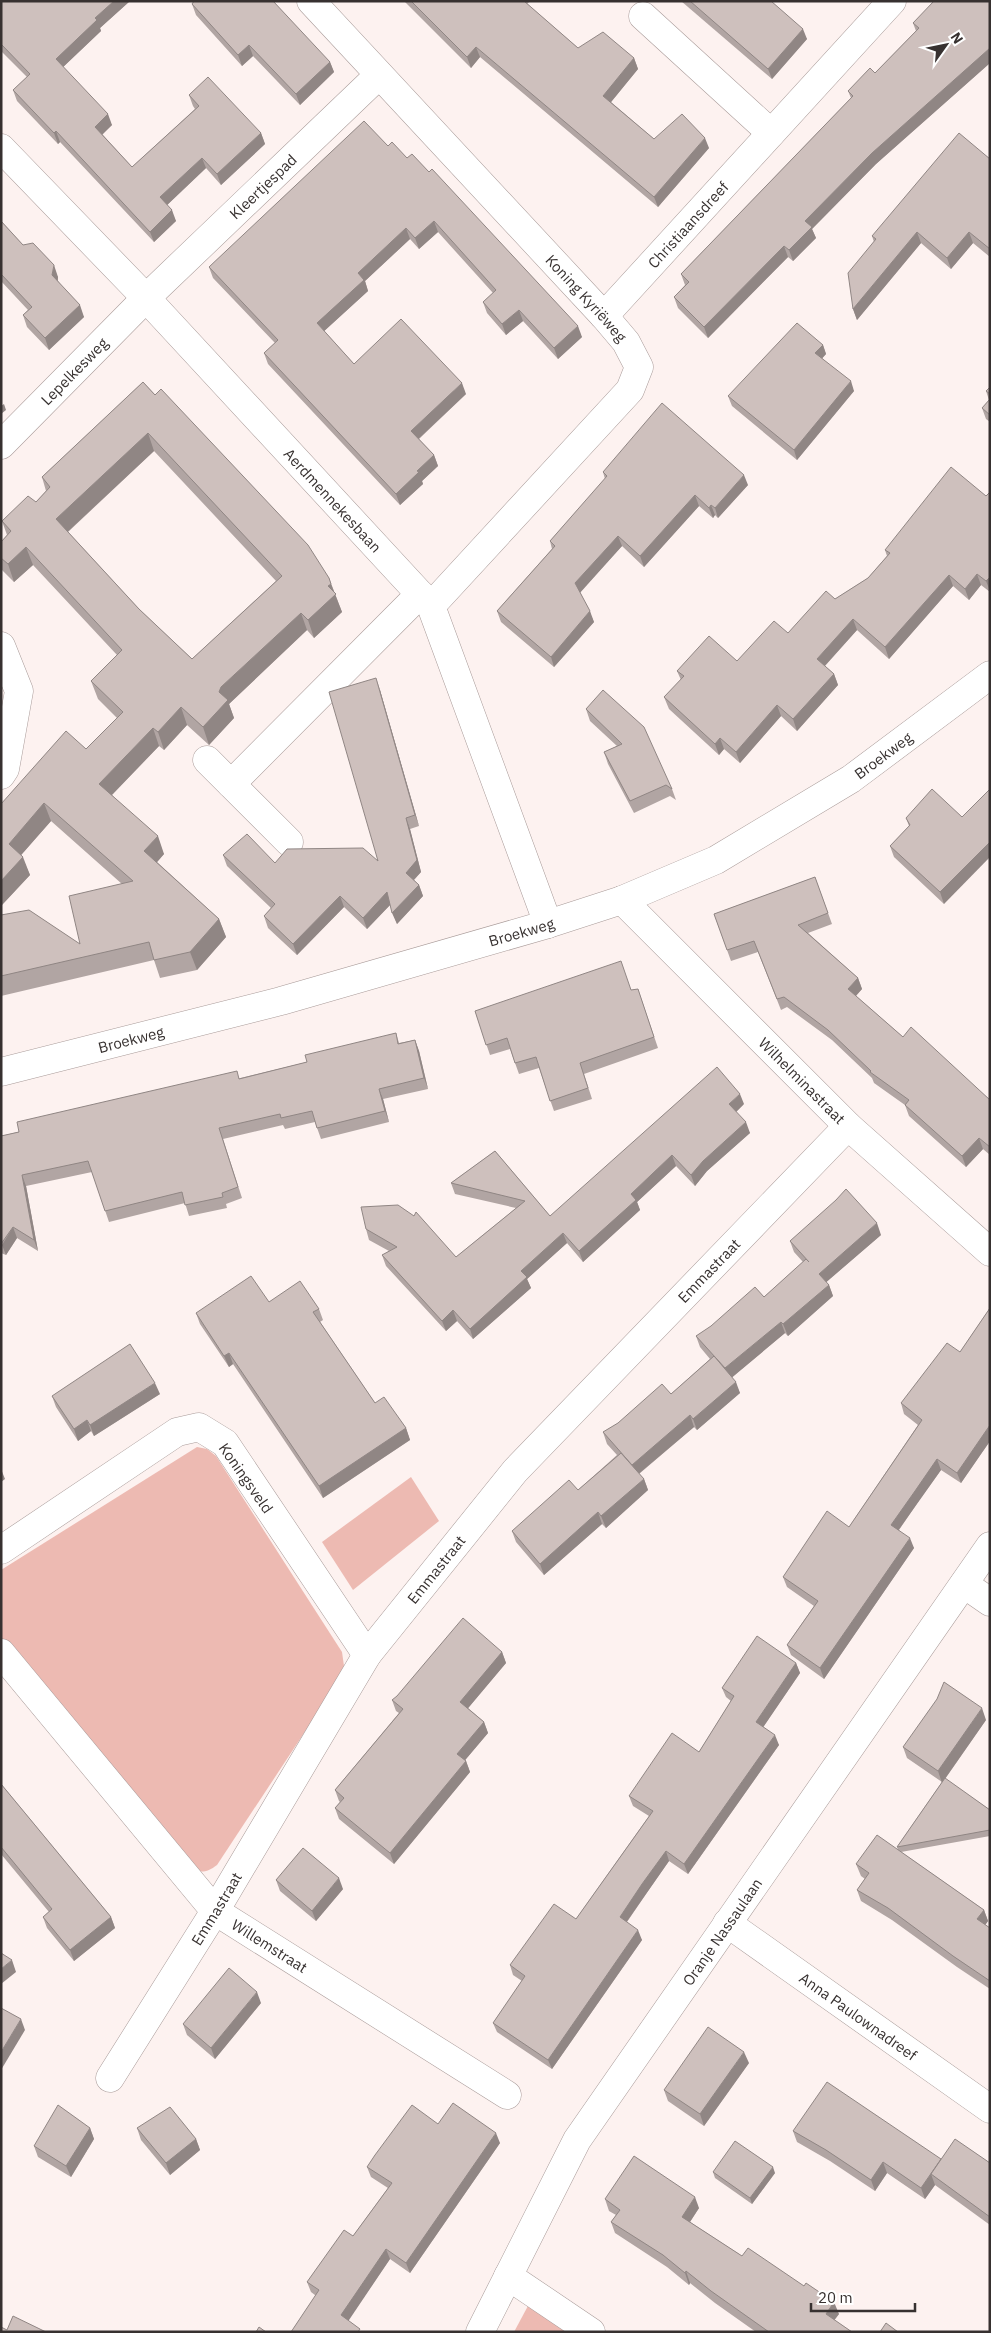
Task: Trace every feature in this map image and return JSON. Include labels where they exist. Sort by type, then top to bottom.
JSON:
[{"type":"street","name":"Christiaansdreef","points":[[604,316],[771,133],[884,4]]},
{"type":"street","name":"Koning Kyriëweg","points":[[326,6],[380,75],[604,316],[626,342],[639,368],[630,390],[426,600]]},
{"type":"street","points":[[643,16],[771,133]]},
{"type":"street","name":"Kleertjespad","points":[[146,298],[380,75]]},
{"type":"street","name":"Aerdmennekesbaan","points":[[1,148],[146,298],[426,600],[548,924]]},
{"type":"street","name":"Lepelkesweg","points":[[1,445],[146,298]]},
{"type":"street","points":[[231,784],[426,600]]},
{"type":"street","points":[[1,646],[19,691],[5,769],[1,775]]},
{"type":"street","name":"Broekweg","points":[[1,1072],[281,1001],[548,924],[622,900],[716,860],[851,779],[990,675]]},
{"type":"street","points":[[207,760],[289,842]]},
{"type":"street","name":"Wilhelminastraat","points":[[622,900],[848,1126],[990,1252]]},
{"type":"street","name":"Emmastraat","points":[[110,2078],[215,1911],[367,1655],[515,1471],[848,1126]]},
{"type":"street","name":"Koningsveld","points":[[1,1550],[177,1432],[199,1427],[225,1443],[367,1655]]},
{"type":"street","name":"Oranje Nassaulaan","points":[[480,2332],[577,2140],[990,1546]]},
{"type":"street","points":[[964,1584],[990,1602]]},
{"type":"street","name":"Willemstraat","points":[[1,1653],[215,1911],[507,2095]]},
{"type":"street","name":"Anna Paulownadreef","points":[[727,1923],[990,2109]]},
{"type":"street","points":[[508,2276],[592,2332]]},
{"type":"shaded area","points":[[197,1447],[207,1449],[216,1456],[342,1652],[344,1666],[341,1677],[217,1865],[202,1872],[192,1870],[1,1639],[1,1570]]},
{"type":"shaded area","points":[[411,1477],[439,1521],[353,1590],[322,1542]]},
{"type":"shaded area","points":[[529,2304],[569,2332],[514,2332]]},
{"type":"building","points":[[1,1],[114,1],[56,59],[108,114],[95,127],[132,167],[199,106],[189,95],[208,77],[261,133],[217,174],[202,158],[160,197],[172,210],[150,232],[56,131],[54,133],[13,90],[30,74],[1,44]]},
{"type":"building","points":[[194,1],[273,1],[330,62],[296,94],[249,45],[238,55],[192,4]]},
{"type":"building","points":[[411,1],[524,1],[578,48],[603,32],[634,58],[603,96],[654,139],[682,114],[705,138],[654,197],[476,47],[467,57]]},
{"type":"building","points":[[690,1],[771,1],[803,29],[768,69]]},
{"type":"building","points":[[934,1],[990,1],[990,48],[872,153],[805,221],[812,227],[789,250],[784,246],[704,327],[674,297],[689,282],[681,274],[853,96],[848,91],[870,68],[875,73],[919,28],[913,23]]},
{"type":"building","points":[[364,121],[388,146],[392,142],[407,158],[412,154],[429,172],[432,169],[578,326],[554,348],[519,310],[502,324],[483,302],[496,290],[434,221],[415,238],[406,228],[358,273],[364,280],[317,323],[354,364],[401,319],[462,383],[411,431],[434,455],[396,494],[264,353],[278,340],[209,267]]},
{"type":"building","points":[[959,133],[990,159],[990,249],[969,232],[947,258],[917,232],[853,309],[848,273],[876,239],[872,236]]},
{"type":"building","points":[[1,221],[23,245],[33,243],[54,265],[52,275],[80,305],[45,338],[23,315],[32,307],[1,274]]},
{"type":"building","points":[[797,323],[823,345],[815,353],[851,381],[794,450],[728,396]]},
{"type":"building","points":[[143,382],[155,395],[161,389],[308,545],[329,578],[331,584],[328,586],[336,594],[308,620],[301,613],[221,687],[219,692],[228,700],[203,727],[181,707],[158,732],[153,728],[99,784],[158,836],[144,851],[219,919],[190,952],[154,960],[149,942],[1,976],[1,915],[29,910],[80,944],[69,896],[133,881],[44,803],[9,844],[23,857],[1,881],[1,804],[66,731],[86,749],[123,712],[91,681],[122,650],[26,547],[8,564],[1,558],[1,542],[11,531],[2,521],[28,496],[36,502],[50,487],[42,477]],"holes":[[[148,433],[282,576],[192,659],[139,609],[56,519]]]},
{"type":"building","points":[[990,399],[990,415],[982,408]]},
{"type":"building","points":[[662,403],[744,475],[715,508],[711,505],[709,508],[695,495],[640,556],[618,536],[575,583],[590,611],[551,657],[497,611],[555,546],[550,541],[607,476],[603,472]]},
{"type":"building","points":[[951,467],[986,496],[990,492],[990,577],[986,581],[977,574],[965,589],[949,575],[885,647],[853,619],[817,659],[834,674],[793,719],[777,705],[736,752],[720,738],[715,744],[664,697],[684,676],[677,671],[709,636],[737,661],[774,621],[788,633],[826,591],[835,599],[868,578],[890,553],[885,550]]},
{"type":"building","points":[[376,678],[415,815],[406,818],[417,860],[406,873],[419,885],[392,913],[387,892],[363,918],[340,896],[293,944],[264,916],[275,904],[223,855],[247,834],[275,863],[287,849],[363,848],[378,861],[329,692]]},
{"type":"building","points":[[603,690],[644,727],[672,789],[666,785],[630,801],[604,752],[622,744],[586,709]]},
{"type":"building","points":[[932,789],[962,817],[990,789],[990,842],[940,892],[890,846],[910,825],[906,818]]},
{"type":"building","points":[[815,877],[828,913],[798,925],[858,978],[848,989],[903,1037],[911,1027],[990,1100],[990,1147],[979,1138],[962,1156],[905,1105],[909,1100],[870,1072],[828,1030],[784,997],[777,999],[754,941],[727,950],[714,914]]},
{"type":"building","points":[[621,961],[631,990],[638,989],[654,1037],[580,1063],[588,1088],[550,1101],[536,1057],[515,1063],[507,1038],[486,1045],[475,1011]]},
{"type":"building","points":[[396,1033],[398,1044],[415,1040],[424,1078],[379,1089],[385,1111],[317,1128],[312,1111],[281,1118],[280,1114],[219,1128],[238,1187],[222,1193],[223,1197],[185,1205],[182,1192],[105,1211],[88,1161],[22,1175],[34,1240],[13,1227],[1,1244],[1,1136],[19,1132],[17,1122],[237,1071],[239,1079],[307,1062],[305,1055]]},
{"type":"building","points":[[717,1067],[740,1094],[729,1104],[746,1122],[703,1161],[691,1175],[672,1155],[631,1194],[636,1200],[579,1251],[563,1233],[521,1271],[527,1277],[470,1329],[453,1310],[442,1321],[382,1255],[397,1247],[366,1229],[361,1207],[398,1205],[414,1216],[416,1212],[456,1257],[525,1201],[451,1183],[495,1151],[550,1216]]},
{"type":"building","points":[[846,1189],[877,1223],[819,1274],[829,1285],[783,1324],[781,1322],[725,1368],[696,1336],[711,1326],[755,1287],[764,1297],[806,1259],[809,1262],[790,1241]]},
{"type":"building","points":[[251,1276],[269,1302],[300,1281],[319,1309],[313,1312],[375,1403],[384,1397],[406,1428],[319,1486],[229,1353],[224,1356],[196,1313]]},
{"type":"building","points":[[990,1308],[990,1425],[957,1473],[937,1459],[891,1525],[910,1538],[820,1668],[787,1645],[818,1601],[783,1577],[827,1511],[849,1527],[922,1420],[901,1403],[947,1343],[960,1352]]},
{"type":"building","points":[[130,1344],[155,1383],[90,1425],[87,1420],[74,1429],[52,1396]]},
{"type":"building","points":[[714,1356],[736,1382],[693,1419],[690,1415],[632,1465],[603,1432],[618,1423],[662,1384],[671,1394]]},
{"type":"building","points":[[621,1453],[644,1479],[601,1516],[598,1512],[540,1564],[512,1531],[569,1480],[578,1490]]},
{"type":"building","points":[[463,1618],[502,1652],[460,1702],[484,1722],[457,1754],[466,1761],[390,1853],[335,1808],[344,1798],[335,1790],[403,1709],[392,1700]]},
{"type":"building","points":[[757,1636],[796,1663],[756,1722],[775,1735],[684,1864],[666,1851],[642,1884],[620,1917],[638,1930],[548,2060],[493,2023],[525,1976],[510,1965],[554,1904],[576,1919],[653,1811],[629,1796],[672,1733],[699,1752],[734,1696],[722,1688]]},
{"type":"building","points":[[944,1682],[982,1708],[938,1771],[903,1747],[937,1699]]},
{"type":"building","points":[[945,1778],[990,1810],[990,1830],[897,1847]]},
{"type":"building","points":[[1,1784],[111,1917],[70,1950],[43,1917],[52,1909],[1,1847]]},
{"type":"building","points":[[877,1835],[984,1910],[977,1919],[990,1928],[990,1981],[888,1908],[857,1890],[869,1873],[856,1864]]},
{"type":"building","points":[[303,1848],[339,1878],[312,1911],[276,1880]]},
{"type":"building","points":[[1,1953],[12,1960],[1,1969]]},
{"type":"building","points":[[229,1968],[257,1992],[211,2048],[183,2024]]},
{"type":"building","points":[[1,2008],[21,2019],[1,2052]]},
{"type":"building","points":[[708,2027],[744,2052],[700,2114],[664,2090]]},
{"type":"building","points":[[827,2082],[941,2159],[921,2188],[883,2162],[871,2180],[793,2131]]},
{"type":"building","points":[[453,2103],[496,2133],[406,2263],[386,2249],[341,2315],[360,2329],[358,2332],[291,2332],[319,2290],[307,2282],[344,2230],[353,2236],[392,2183],[367,2167],[375,2155],[412,2105],[438,2124]]},
{"type":"building","points":[[58,2105],[90,2128],[66,2166],[34,2146]]},
{"type":"building","points":[[170,2107],[196,2139],[166,2163],[137,2128]]},
{"type":"building","points":[[955,2139],[990,2163],[990,2217],[931,2174]]},
{"type":"building","points":[[735,2141],[773,2167],[750,2198],[713,2172]]},
{"type":"building","points":[[634,2156],[695,2197],[682,2217],[742,2256],[748,2248],[804,2286],[806,2283],[834,2302],[826,2314],[852,2332],[769,2332],[686,2271],[685,2273],[663,2255],[611,2222],[620,2210],[605,2199]]},
{"type":"building","points":[[13,2316],[46,2332],[1,2332],[1,2327],[7,2330]]},
{"type":"building","points":[[886,2323],[898,2332],[880,2332]]},
{"type":"building","points":[[259,2327],[266,2332],[256,2332]]}]
